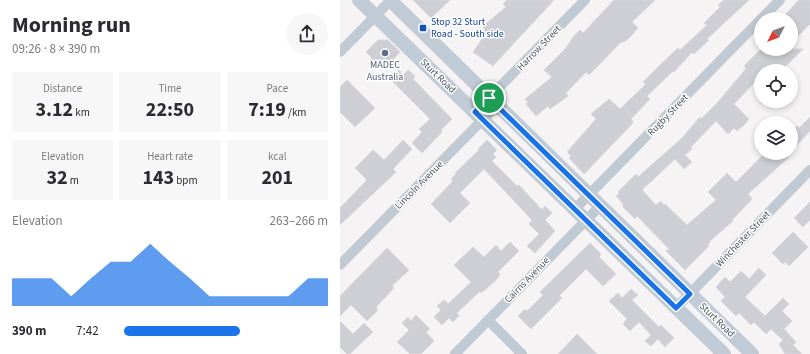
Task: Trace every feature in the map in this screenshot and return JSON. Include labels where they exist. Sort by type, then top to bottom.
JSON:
[{"type":"main road","name":"Sturt Road","points":[[359,0],[724,354]]},
{"type":"main road","name":"Sturt Road","points":[[390,0],[752,354]]},
{"type":"street","points":[[340,52],[390,0]]},
{"type":"street","name":"Harrow Street","points":[[493,102],[585,0]]},
{"type":"street","name":"Rugby Street","points":[[768,12],[780,0]]},
{"type":"street","name":"Rugby Street","points":[[574,210],[754,26]]},
{"type":"street","name":"Lincoln Avenue","points":[[340,264],[493,102]]},
{"type":"street","name":"Winchester Street","points":[[676,308],[810,170]]},
{"type":"street","name":"Cairns Avenue","points":[[455,354],[600,206]]},
{"type":"street","points":[[488,320],[522,354]]},
{"type":"building","points":[[413,0],[450,0],[431,18]]},
{"type":"building","points":[[507,0],[554,0],[493,66],[473,52],[486,33],[483,26],[506,7],[503,4]]},
{"type":"building","points":[[614,0],[655,0],[632,22],[638,28],[630,37],[624,42],[621,42],[589,75],[586,72],[566,93],[568,96],[550,109],[548,106],[536,116],[526,104],[528,102],[525,99],[552,77],[544,70],[565,49],[580,30],[583,33]]},
{"type":"building","points":[[724,0],[749,0],[707,39],[709,40],[694,54],[692,52],[674,72],[673,71],[647,96],[650,99],[631,119],[633,121],[632,124],[584,174],[569,158],[571,156],[567,152],[596,119],[591,114],[609,99],[620,109],[646,84],[643,82],[658,67],[678,48],[680,50],[707,25],[704,23],[720,7],[718,5]]},
{"type":"building","points":[[799,0],[810,0],[810,24],[798,36],[798,12],[788,12]]},
{"type":"building","points":[[378,40],[388,40],[400,52],[387,66],[382,61],[376,66],[370,60],[372,58],[366,52]]},
{"type":"building","points":[[798,49],[803,49],[798,54]]},
{"type":"building","points":[[754,56],[796,56],[788,64],[754,64],[754,83],[734,104],[749,119],[744,125],[737,131],[734,128],[728,134],[716,121],[685,155],[692,162],[684,169],[675,159],[642,190],[656,205],[661,201],[687,225],[716,200],[708,192],[727,173],[736,182],[758,160],[786,160],[748,194],[752,199],[732,220],[733,221],[710,241],[709,246],[685,270],[666,251],[669,249],[637,216],[635,219],[622,206],[624,205],[616,196],[619,194],[618,192],[636,174],[638,177],[682,138],[700,117],[701,119],[718,102],[744,71],[746,68],[744,66]]},
{"type":"building","points":[[399,70],[403,75],[408,70],[415,76],[413,79],[452,119],[422,153],[412,143],[422,132],[419,129],[430,119],[390,79]]},
{"type":"building","points":[[347,80],[375,108],[355,127],[340,112],[340,87]]},
{"type":"building","points":[[810,117],[810,131],[798,144],[798,127],[799,128]]},
{"type":"building","points":[[403,140],[412,149],[393,169],[396,172],[340,225],[340,208],[367,180],[355,168],[373,150],[384,160]]},
{"type":"building","points":[[487,140],[497,150],[493,154],[496,157],[492,161],[517,186],[519,185],[542,210],[545,206],[552,213],[545,220],[555,231],[535,253],[527,246],[539,234],[529,224],[532,220],[484,169],[460,193],[470,203],[450,223],[431,204],[453,181],[451,179],[456,174],[455,173],[479,150],[478,149]]},
{"type":"building","points":[[810,202],[810,220],[803,227],[794,218]]},
{"type":"building","points":[[793,232],[808,247],[789,266],[786,262],[783,264],[772,253]]},
{"type":"building","points":[[510,242],[519,251],[498,272],[500,274],[498,278],[481,293],[480,291],[457,313],[459,316],[453,322],[449,318],[442,325],[434,317],[441,310],[437,306],[444,300],[448,304],[471,282],[454,265],[473,247],[484,257],[496,245],[501,251]]},
{"type":"building","points":[[590,243],[601,254],[599,257],[616,274],[603,286],[586,269],[559,296],[562,298],[531,329],[518,316],[525,309],[527,311],[543,295],[540,292]]},
{"type":"building","points":[[387,248],[409,270],[392,286],[394,288],[376,307],[378,310],[367,321],[351,305],[340,316],[340,296]]},
{"type":"building","points":[[759,268],[766,275],[745,297],[765,316],[783,298],[789,304],[782,311],[792,321],[784,329],[796,342],[793,345],[802,354],[785,354],[779,344],[783,340],[771,329],[766,334],[754,322],[751,325],[739,313],[736,316],[721,301],[725,297],[716,287],[725,277],[730,282],[741,271],[749,279]]},
{"type":"building","points":[[631,289],[638,295],[632,300],[659,327],[661,325],[674,338],[665,347],[658,339],[651,346],[645,341],[651,335],[639,322],[630,331],[623,324],[627,319],[609,301],[618,293],[622,298]]},
{"type":"building","points":[[416,315],[430,329],[426,332],[434,341],[421,354],[410,354],[397,342],[409,330],[402,323],[408,317],[411,321]]},
{"type":"building","points":[[340,321],[353,334],[364,323],[373,332],[350,354],[347,354],[340,347]]},
{"type":"building","points":[[577,334],[597,354],[558,354]]},
{"type":"place","name":"Stop 32 Sturt Road - South side","points":[[423,28]]},
{"type":"place","name":"MADEC Australia","points":[[385,53]]},
{"type":"route","points":[[489,98],[690,294],[676,308],[475,112],[489,98]]}]
